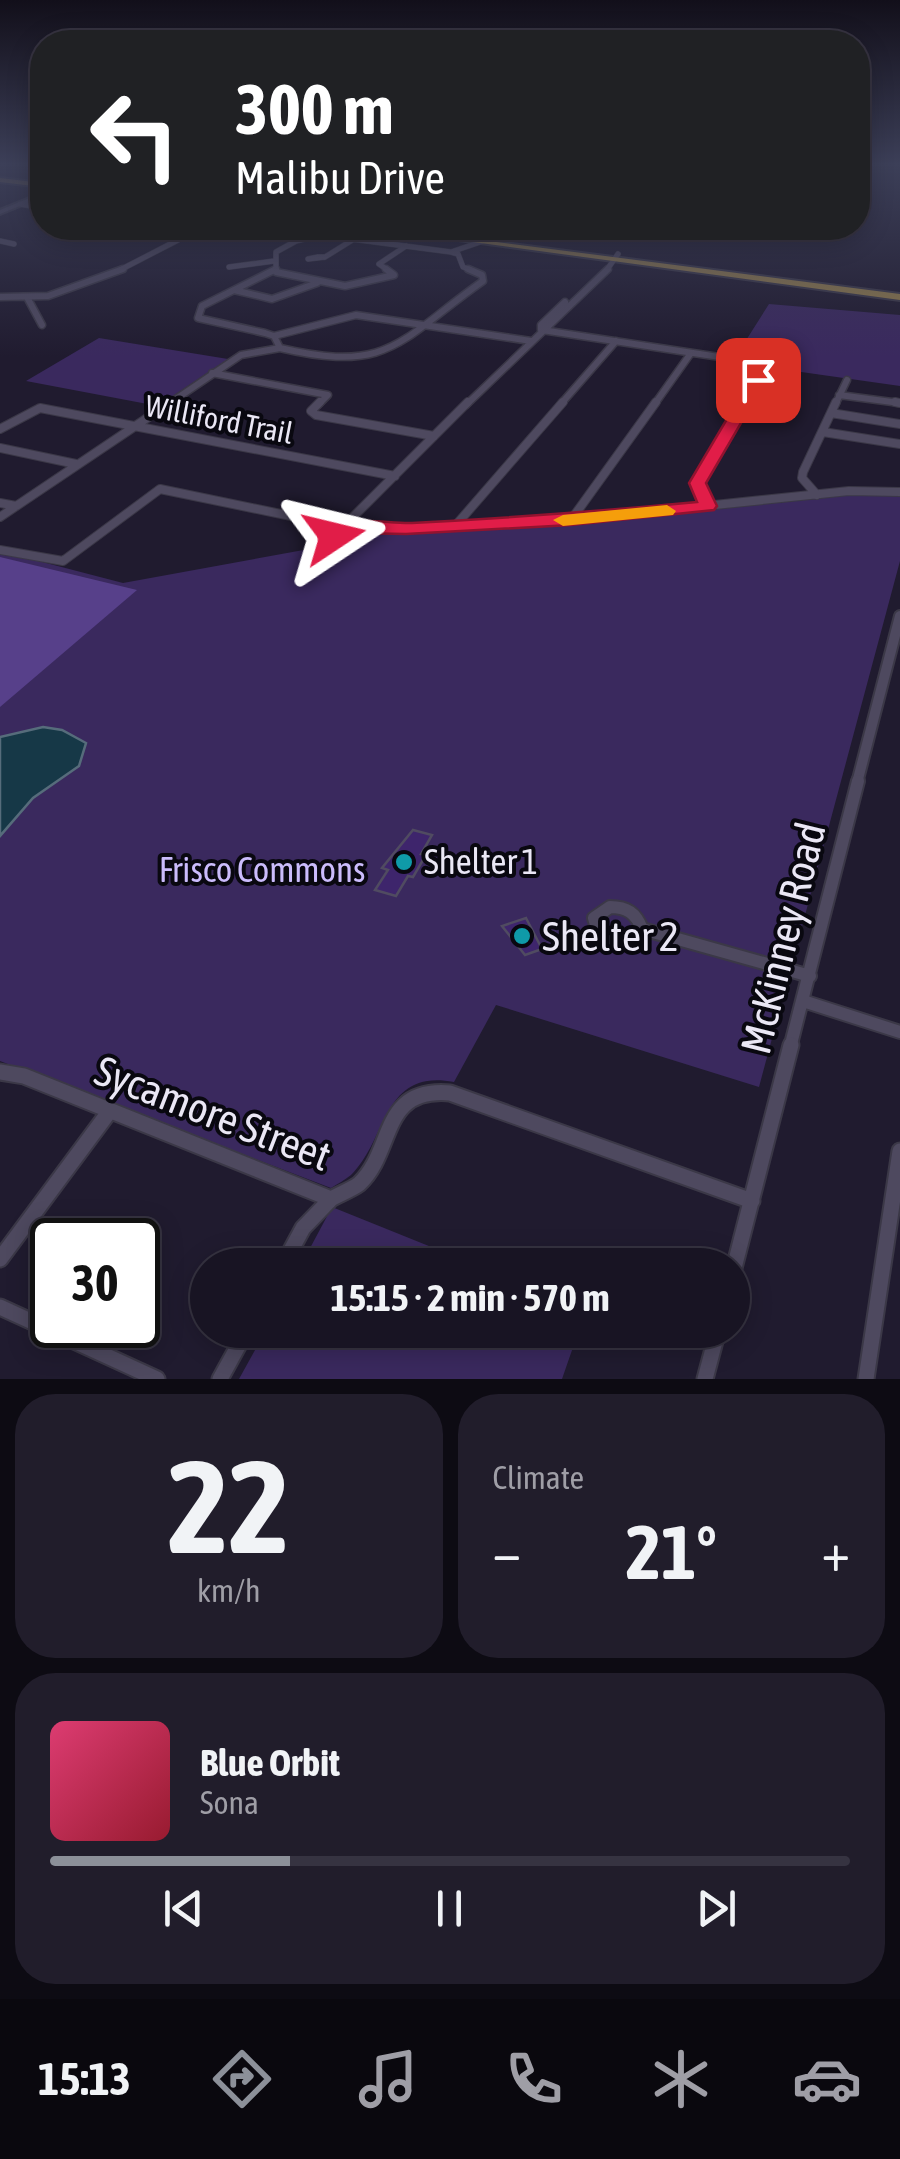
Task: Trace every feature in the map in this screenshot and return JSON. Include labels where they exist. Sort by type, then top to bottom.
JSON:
[{"type":"main road","points":[[480,240],[898,292]]},
{"type":"main road","points":[[483,240],[489,241]]},
{"type":"street","points":[[0,297],[62,295],[97,282],[177,240]]},
{"type":"street","points":[[276,272],[276,252],[298,240]]},
{"type":"street","points":[[324,257],[352,240]]},
{"type":"street","points":[[370,240],[454,253],[489,241]]},
{"type":"street","points":[[0,242],[14,244]]},
{"type":"street","points":[[407,245],[380,264],[394,275],[347,288],[276,272],[198,309],[200,320],[274,336],[356,315],[531,340]]},
{"type":"street","points":[[0,518],[241,354],[280,348],[332,358],[368,358],[393,351],[483,281],[482,275],[463,267],[454,253]]},
{"type":"street","points":[[334,536],[541,330],[550,327],[615,257]]},
{"type":"street","points":[[229,267],[274,261]]},
{"type":"street","points":[[234,290],[272,299],[318,282]]},
{"type":"street","points":[[28,299],[42,325]]},
{"type":"street","points":[[541,330],[766,364],[698,483],[708,506]]},
{"type":"street","points":[[274,336],[280,348]]},
{"type":"street","points":[[456,526],[616,341]]},
{"type":"street","points":[[571,520],[691,352]]},
{"type":"street","points":[[212,373],[328,396],[311,411],[316,415],[434,436]]},
{"type":"street","points":[[817,494],[802,478],[803,472],[846,380]]},
{"type":"street","points":[[839,395],[900,403]]},
{"type":"street","name":"Williford Trail","points":[[0,429],[36,408],[395,476]]},
{"type":"street","points":[[831,413],[900,424]]},
{"type":"street","points":[[824,432],[900,444]]},
{"type":"street","points":[[0,448],[76,464]]},
{"type":"street","points":[[0,550],[58,562],[78,552],[160,489],[344,527],[571,520],[817,494],[900,492]]},
{"type":"street","points":[[0,502],[16,506]]},
{"type":"street","name":"McKinney Road","points":[[740,1248],[900,616]]},
{"type":"street","points":[[642,929],[810,976]]},
{"type":"street","points":[[804,1001],[900,1032]]},
{"type":"street","name":"Sycamore Street","points":[[0,1072],[24,1076],[331,1199],[360,1182],[403,1104],[427,1091],[450,1094],[752,1202]]},
{"type":"street","points":[[0,1260],[109,1112]]},
{"type":"street","points":[[866,1379],[894,1228],[900,1150]]},
{"type":"street","points":[[293,1248],[304,1228],[331,1199]]},
{"type":"street","points":[[0,1307],[157,1379]]},
{"type":"street","points":[[220,1379],[237,1348]]},
{"type":"street","points":[[706,1379],[714,1348]]},
{"type":"green space","points":[[769,304],[900,315],[900,386],[773,368],[775,362],[736,356]]},
{"type":"green space","points":[[99,338],[228,359],[158,406],[26,381]]},
{"type":"green space","name":"Frisco Commons","points":[[874,492],[900,496],[900,561],[759,1087],[496,1005],[454,1082],[430,1080],[400,1096],[363,1160],[351,1175],[331,1188],[0,1061],[0,551],[123,583],[309,549],[319,537],[335,541],[344,533],[718,508]]},
{"type":"green space","points":[[332,1207],[434,1248],[310,1248]]},
{"type":"green space","points":[[256,1348],[573,1348],[562,1379],[239,1379]]},
{"type":"shaded area","points":[[0,557],[137,590],[0,707]]},
{"type":"water","points":[[43,727],[62,730],[86,743],[79,766],[33,798],[0,836],[0,737]]},
{"type":"building","name":"Shelter 1","points":[[413,830],[432,835],[413,877],[408,876],[396,896],[375,890],[388,870],[382,868]]},
{"type":"building","name":"Shelter 2","points":[[526,918],[542,949],[525,955],[502,926]]},
{"type":"slow traffic","points":[[563,520],[667,511]]},
{"type":"place","name":"Shelter 1","points":[[404,862]]},
{"type":"place","name":"Shelter 2","points":[[522,936]]},
{"type":"route","points":[[334,536],[344,527],[571,520],[708,506],[698,492],[698,483],[758,380]]}]
